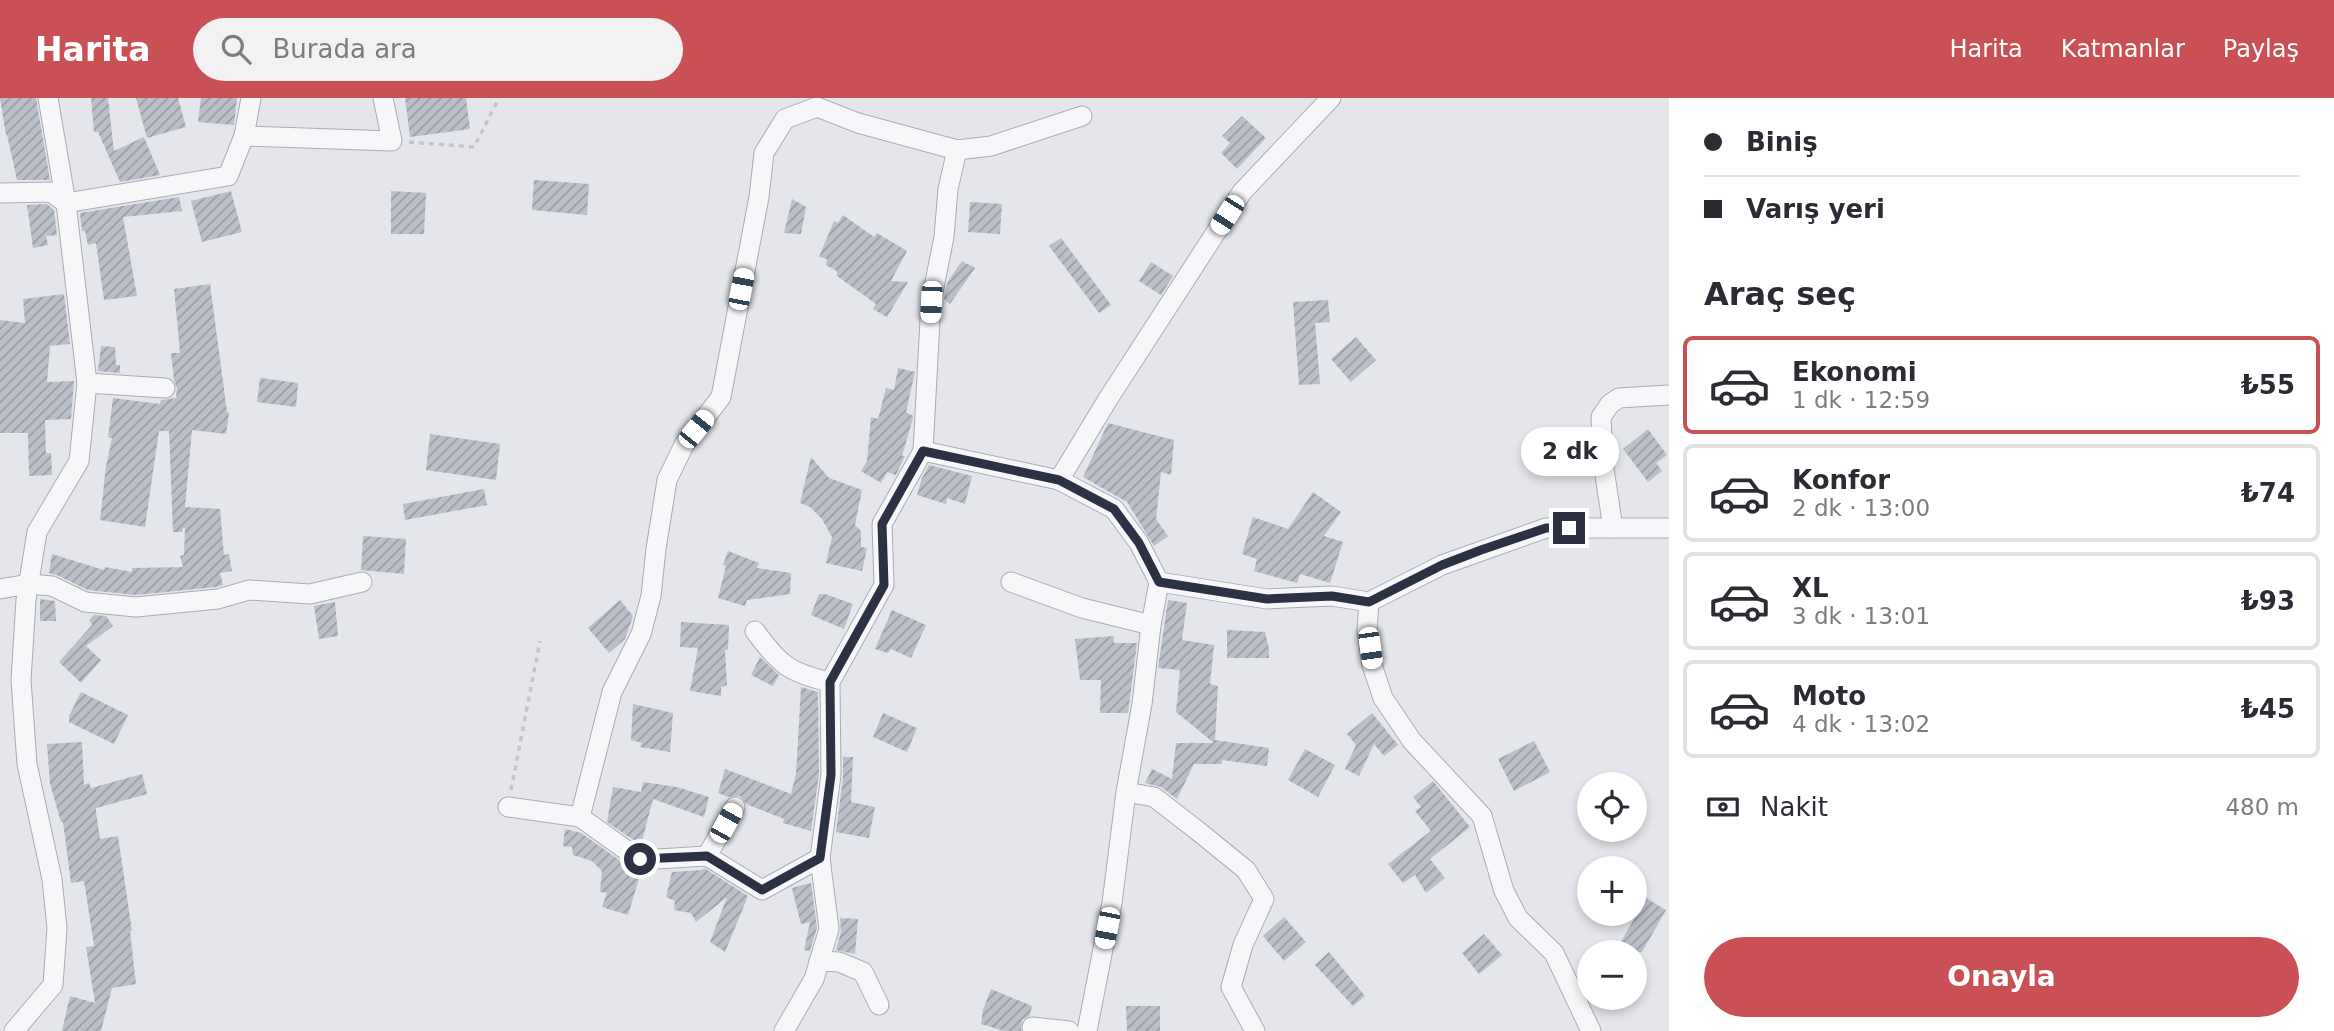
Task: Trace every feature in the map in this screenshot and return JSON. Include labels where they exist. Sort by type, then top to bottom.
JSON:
[{"type":"street","points":[[15,1031],[53,985],[57,928],[52,879],[26,750],[21,680],[29,584],[37,532],[79,461],[88,383],[66,203],[48,98]]},
{"type":"street","points":[[0,193],[51,192],[66,203],[228,176],[244,136],[251,98]]},
{"type":"street","points":[[244,136],[392,141],[383,98]]},
{"type":"street","points":[[1059,480],[1242,192],[1331,98]]},
{"type":"street","points":[[580,817],[612,692],[641,634],[651,596],[667,480],[684,445],[722,397],[759,197],[764,153],[785,119],[817,107],[858,123],[957,150],[991,146],[1082,117]]},
{"type":"street","points":[[783,1031],[814,979],[829,929],[820,858],[831,775],[830,682],[884,585],[882,524],[923,451],[931,302],[944,236],[948,189],[957,150]]},
{"type":"street","points":[[88,383],[165,388]]},
{"type":"street","points":[[1613,528],[1603,462],[1601,417],[1610,404],[1619,398],[1669,395]]},
{"type":"street","points":[[923,451],[1059,480],[1114,509],[1139,543],[1159,582],[1142,704],[1126,792],[1112,903],[1087,1031]]},
{"type":"street","points":[[1159,582],[1267,599],[1332,596],[1369,602],[1442,565],[1546,528],[1669,528]]},
{"type":"street","points":[[0,589],[29,584],[52,586],[85,602],[136,607],[218,599],[248,590],[310,594],[362,582]]},
{"type":"street","points":[[1011,582],[1082,608],[1151,625]]},
{"type":"street","points":[[1369,602],[1367,631],[1372,665],[1383,698],[1412,741],[1482,816],[1504,891],[1518,918],[1554,953],[1591,1031]]},
{"type":"street","points":[[755,631],[787,668],[830,682]]},
{"type":"street","points":[[1126,792],[1154,797],[1198,831],[1246,870],[1264,899],[1243,945],[1231,987],[1255,1031]]},
{"type":"street","points":[[508,807],[580,817],[640,859],[707,856],[762,890],[820,858]]},
{"type":"street","points":[[707,856],[735,807]]},
{"type":"street","points":[[819,961],[839,962],[863,972],[879,1005]]},
{"type":"street","points":[[1032,1027],[1069,1031]]},
{"type":"path","points":[[392,141],[474,147],[499,98]]},
{"type":"path","points":[[508,807],[540,641]]},
{"type":"building","points":[[0,98],[36,98],[50,180],[17,180]]},
{"type":"building","points":[[91,98],[108,98],[114,151],[144,137],[160,175],[120,182],[98,132],[94,132]]},
{"type":"building","points":[[136,98],[178,98],[186,127],[147,138]]},
{"type":"building","points":[[201,98],[237,98],[234,125],[198,122]]},
{"type":"building","points":[[405,98],[466,98],[470,129],[410,137]]},
{"type":"building","points":[[1242,116],[1266,138],[1237,169],[1221,153],[1230,143],[1222,136]]},
{"type":"building","points":[[534,180],[589,184],[587,215],[532,210]]},
{"type":"building","points":[[231,191],[242,232],[202,242],[191,201]]},
{"type":"building","points":[[391,191],[426,193],[424,234],[391,234]]},
{"type":"building","points":[[179,197],[182,211],[123,217],[137,296],[104,300],[96,243],[88,245],[85,231],[82,231],[80,213]]},
{"type":"building","points":[[792,199],[806,207],[801,234],[784,233]]},
{"type":"building","points":[[970,202],[1002,204],[1000,234],[968,232]]},
{"type":"building","points":[[47,204],[54,210],[57,235],[46,236],[48,245],[33,248],[27,205]]},
{"type":"building","points":[[843,215],[874,237],[877,233],[907,251],[891,281],[908,282],[887,317],[873,309],[876,304],[837,276],[837,271],[826,265],[827,259],[819,257],[834,221],[838,223]]},
{"type":"building","points":[[1061,238],[1111,305],[1099,313],[1049,246]]},
{"type":"building","points":[[962,261],[975,268],[950,304],[944,299],[948,281]]},
{"type":"building","points":[[1151,262],[1173,276],[1161,295],[1139,281]]},
{"type":"building","points":[[210,284],[229,413],[226,434],[192,430],[185,507],[220,509],[224,555],[229,554],[232,571],[220,573],[223,585],[216,587],[136,595],[88,590],[49,573],[52,554],[104,570],[105,567],[132,572],[132,568],[183,567],[180,556],[184,555],[185,528],[182,532],[173,532],[169,431],[159,431],[145,527],[100,520],[112,438],[108,437],[113,398],[160,404],[161,400],[176,398],[171,353],[180,353],[174,289]]},
{"type":"building","points":[[64,294],[70,344],[50,346],[47,382],[74,381],[71,419],[45,420],[46,453],[51,453],[52,475],[29,476],[28,433],[0,433],[0,320],[25,323],[23,299]]},
{"type":"building","points":[[1328,300],[1330,322],[1315,323],[1320,384],[1299,385],[1293,302]]},
{"type":"building","points":[[1356,337],[1376,360],[1351,382],[1331,359]]},
{"type":"building","points":[[101,346],[115,347],[116,365],[120,365],[120,373],[98,371]]},
{"type":"building","points":[[898,368],[915,372],[906,412],[913,418],[902,456],[905,456],[896,475],[887,472],[881,483],[861,471],[867,461],[871,417],[878,419],[886,388],[894,390]]},
{"type":"building","points":[[260,378],[298,383],[296,407],[257,402]]},
{"type":"building","points":[[1108,423],[1174,440],[1171,475],[1161,472],[1156,519],[1168,536],[1154,546],[1127,502],[1083,477]]},
{"type":"building","points":[[1648,429],[1667,455],[1656,463],[1662,471],[1648,482],[1623,449]]},
{"type":"building","points":[[430,434],[500,444],[496,480],[426,470]]},
{"type":"building","points":[[811,457],[829,478],[862,490],[855,525],[861,531],[861,547],[867,548],[862,571],[826,563],[832,537],[822,519],[810,507],[800,503]]},
{"type":"building","points":[[929,465],[972,476],[965,504],[947,498],[946,504],[917,495]]},
{"type":"building","points":[[484,489],[487,505],[405,520],[403,504]]},
{"type":"building","points":[[1313,492],[1341,512],[1324,536],[1343,542],[1330,583],[1300,574],[1297,583],[1254,571],[1257,559],[1242,554],[1253,517],[1288,529]]},
{"type":"building","points":[[363,536],[406,539],[404,574],[361,570]]},
{"type":"building","points":[[728,551],[759,563],[757,568],[791,573],[790,594],[747,600],[745,606],[718,598]]},
{"type":"building","points":[[819,594],[853,604],[844,629],[811,615]]},
{"type":"building","points":[[40,599],[55,601],[56,621],[40,621]]},
{"type":"building","points":[[620,600],[633,616],[625,639],[609,653],[588,628]]},
{"type":"building","points":[[1168,600],[1187,603],[1182,640],[1214,645],[1210,684],[1218,686],[1215,740],[1269,748],[1267,766],[1222,760],[1222,764],[1194,764],[1177,799],[1161,787],[1145,783],[1152,769],[1172,779],[1176,743],[1214,743],[1176,712],[1180,670],[1158,668]]},
{"type":"building","points":[[335,602],[338,636],[319,639],[314,606]]},
{"type":"building","points":[[892,610],[926,625],[911,658],[891,649],[888,653],[875,649]]},
{"type":"building","points":[[94,615],[106,616],[113,626],[86,646],[101,660],[81,683],[59,662],[92,625],[89,620]]},
{"type":"building","points":[[681,622],[729,625],[728,650],[725,650],[727,685],[721,687],[721,696],[690,691],[698,648],[680,647]]},
{"type":"building","points":[[1227,630],[1265,632],[1269,658],[1227,658]]},
{"type":"building","points":[[1114,636],[1114,643],[1137,643],[1128,713],[1100,713],[1101,680],[1080,680],[1075,639]]},
{"type":"building","points":[[760,657],[779,675],[773,686],[751,675]]},
{"type":"building","points":[[801,687],[818,692],[819,774],[811,831],[783,823],[784,819],[746,804],[740,796],[728,797],[718,793],[725,769],[791,794],[796,774]]},
{"type":"building","points":[[81,692],[128,715],[114,744],[69,722],[69,716]]},
{"type":"building","points":[[633,704],[673,713],[670,752],[640,747],[642,743],[631,740]]},
{"type":"building","points":[[883,713],[917,728],[907,752],[873,737]]},
{"type":"building","points":[[1372,713],[1398,745],[1384,756],[1374,744],[1359,776],[1345,769],[1356,745],[1347,734]]},
{"type":"building","points":[[1534,741],[1550,772],[1514,791],[1498,759]]},
{"type":"building","points":[[82,742],[84,785],[89,783],[91,788],[142,774],[147,794],[96,808],[100,839],[118,836],[132,931],[136,984],[112,988],[101,1031],[62,1031],[70,996],[95,1003],[86,947],[94,946],[84,881],[71,883],[63,822],[50,784],[47,744]]},
{"type":"building","points":[[1305,749],[1335,765],[1318,797],[1288,780]]},
{"type":"building","points":[[843,757],[853,757],[851,802],[875,807],[869,838],[836,832]]},
{"type":"building","points":[[1433,781],[1470,827],[1430,859],[1445,878],[1426,893],[1415,875],[1403,883],[1388,864],[1431,831],[1415,811],[1421,807],[1413,797]]},
{"type":"building","points":[[643,782],[677,787],[709,797],[704,817],[653,799],[641,845],[607,822],[613,787],[641,792]]},
{"type":"building","points":[[565,829],[581,833],[633,870],[641,872],[628,915],[602,907],[607,893],[600,892],[602,871],[592,861],[573,855],[572,847],[563,846]]},
{"type":"building","points":[[704,868],[748,896],[725,952],[710,942],[727,897],[696,922],[691,913],[674,910],[675,901],[666,897],[672,872]]},
{"type":"building","points":[[811,883],[817,928],[810,951],[804,950],[810,922],[801,924],[792,888]]},
{"type":"building","points":[[1647,899],[1666,910],[1647,943],[1647,940],[1622,940],[1630,926],[1647,926]]},
{"type":"building","points":[[1284,917],[1306,942],[1284,961],[1263,936]]},
{"type":"building","points":[[840,918],[858,919],[855,954],[836,950],[841,932]]},
{"type":"building","points":[[1484,934],[1502,955],[1479,974],[1462,953]]},
{"type":"building","points":[[1329,952],[1365,996],[1353,1006],[1315,965]]},
{"type":"building","points":[[991,989],[1032,1006],[1030,1015],[1022,1020],[1021,1031],[1004,1031],[981,1024]]},
{"type":"building","points":[[1126,1006],[1160,1006],[1160,1031],[1127,1031]]},
{"type":"route","points":[[640,859],[707,856],[762,890],[820,858],[831,775],[830,682],[884,585],[882,524],[923,451],[1059,480],[1114,509],[1139,543],[1159,582],[1267,599],[1332,596],[1369,602],[1442,565],[1481,550],[1546,528],[1569,528]]}]
